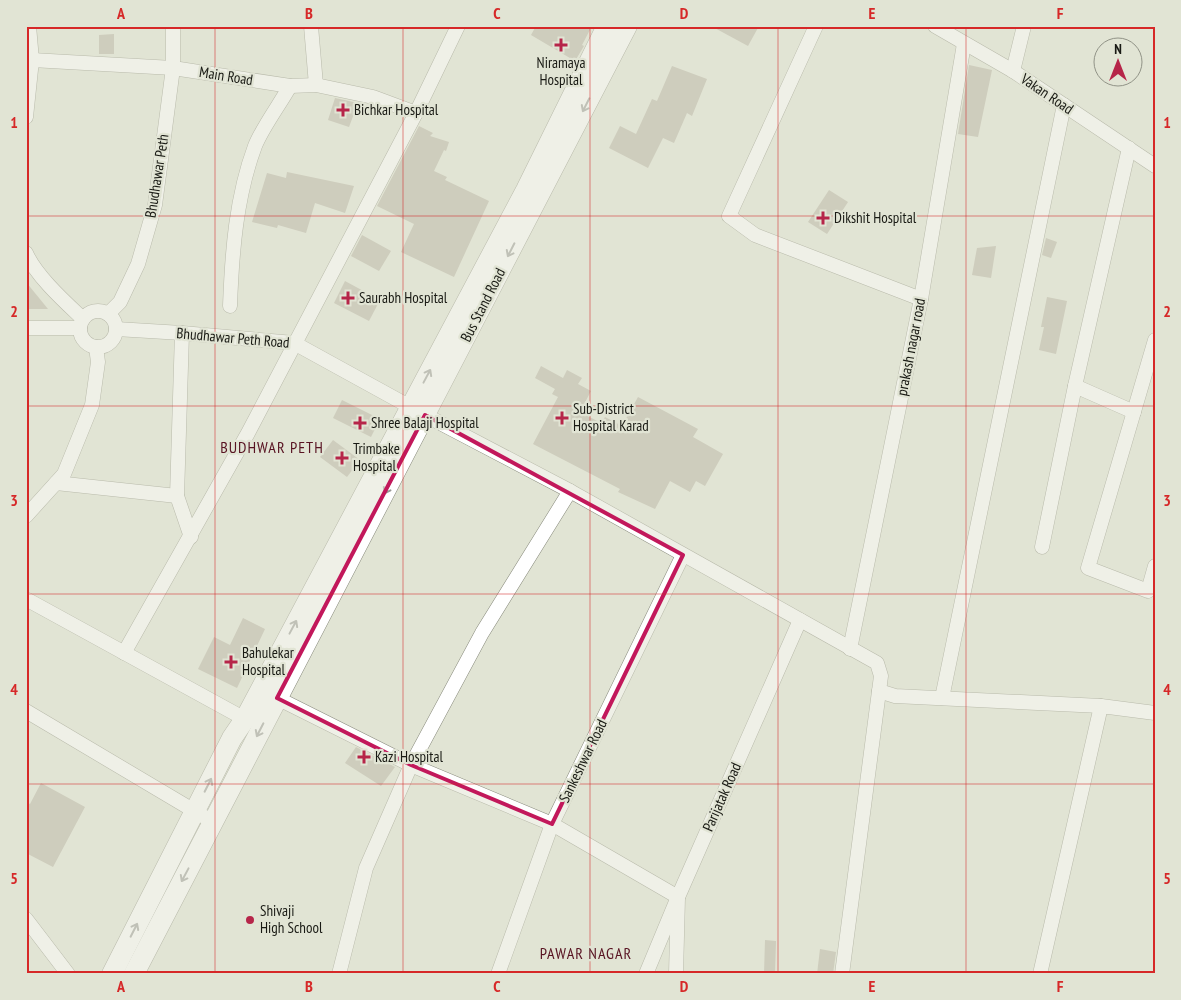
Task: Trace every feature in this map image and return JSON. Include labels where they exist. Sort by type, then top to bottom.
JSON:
[{"type":"highway","points":[[112,974],[232,738],[244,719],[526,190],[607,26]]},
{"type":"highway","name":"Bus Stand Road","points":[[134,974],[356,548],[411,407],[609,62],[627,26]]},
{"type":"street","points":[[26,117],[28,82],[32,60],[29,26]]},
{"type":"street","name":"Bhudhawar Peth","points":[[108,314],[120,302],[138,264],[153,213],[173,68],[174,26]]},
{"type":"street","points":[[311,26],[316,84]]},
{"type":"street","points":[[124,653],[248,433],[416,113],[458,26]]},
{"type":"street","points":[[816,26],[729,216],[755,235],[921,299]]},
{"type":"street","name":"Vakan Road","points":[[936,26],[964,44],[1014,71],[1155,166]]},
{"type":"street","points":[[1014,71],[1024,26]]},
{"type":"street","name":"prakash nagar road","points":[[850,648],[921,299],[964,44]]},
{"type":"street","name":"Main Road","points":[[32,60],[173,68],[290,86],[316,84],[373,97],[416,113]]},
{"type":"street","points":[[230,306],[232,252],[240,200],[256,145],[290,86]]},
{"type":"street","points":[[942,698],[1064,104]]},
{"type":"street","points":[[1042,547],[1075,386],[1129,148]]},
{"type":"street","points":[[26,253],[29,260],[81,324],[81,337],[87,344],[102,347],[110,342],[116,330],[115,323],[108,314],[99,312],[90,313],[81,324],[26,328]]},
{"type":"street","name":"Bhudhawar Peth Road","points":[[116,330],[182,333],[294,343],[570,491],[877,663],[881,676],[879,691]]},
{"type":"street","points":[[182,333],[177,496],[191,537]]},
{"type":"street","points":[[1155,340],[1088,568],[1148,591],[1155,566]]},
{"type":"street","points":[[26,516],[64,474],[92,405],[98,362],[96,347]]},
{"type":"street","points":[[1075,386],[1134,412]]},
{"type":"street","points":[[56,483],[177,496]]},
{"type":"street","points":[[339,974],[366,868],[411,765],[482,634],[570,491]]},
{"type":"street","name":"Sankeshwar Road","points":[[498,974],[552,824],[683,554]]},
{"type":"street","points":[[26,599],[244,719]]},
{"type":"street","name":"Parijatak Road","points":[[646,974],[800,620]]},
{"type":"street","points":[[842,974],[879,691],[895,696],[1101,706],[1155,713]]},
{"type":"street","points":[[277,698],[411,765],[552,824],[678,897],[676,974]]},
{"type":"street","points":[[1040,974],[1101,706]]},
{"type":"street","points":[[26,711],[213,822]]},
{"type":"street","points":[[26,918],[68,974]]},
{"type":"highlighted area","points":[[425,415],[683,555],[552,824],[411,765],[277,698]]},
{"type":"building","points":[[536,26],[592,26],[582,45],[584,46],[575,61],[531,35]]},
{"type":"building","points":[[711,26],[759,26],[748,46]]},
{"type":"building","points":[[114,34],[114,54],[99,54],[99,35]]},
{"type":"building","points":[[969,65],[992,70],[978,137],[958,134]]},
{"type":"building","points":[[672,66],[707,79],[692,116],[687,113],[674,143],[663,138],[648,168],[609,148],[620,126],[636,134],[652,99],[657,101]]},
{"type":"building","points":[[335,98],[358,103],[349,127],[328,120]]},
{"type":"building","points":[[419,126],[433,133],[430,136],[449,142],[434,171],[447,177],[445,180],[489,201],[454,277],[401,252],[414,224],[377,206]]},
{"type":"building","points":[[287,172],[354,186],[345,213],[315,203],[306,233],[278,225],[277,228],[252,222],[267,173],[286,178]]},
{"type":"building","points":[[829,190],[848,202],[827,234],[808,222]]},
{"type":"building","points":[[362,235],[391,251],[379,271],[351,256]]},
{"type":"building","points":[[1046,238],[1057,242],[1051,258],[1042,255]]},
{"type":"building","points":[[996,246],[991,278],[972,275],[977,248]]},
{"type":"building","points":[[345,281],[380,300],[369,321],[334,303]]},
{"type":"building","points":[[26,282],[48,309],[26,309]]},
{"type":"building","points":[[1047,297],[1067,301],[1056,354],[1039,350],[1044,327],[1041,327]]},
{"type":"building","points":[[541,366],[563,378],[567,370],[582,378],[578,384],[591,391],[580,412],[601,423],[605,417],[622,426],[638,397],[698,429],[693,437],[723,454],[705,486],[696,481],[690,492],[670,481],[655,509],[618,492],[620,489],[533,444],[558,397],[552,394],[555,389],[535,378]]},
{"type":"building","points":[[342,400],[380,419],[371,437],[333,418]]},
{"type":"building","points":[[333,440],[360,460],[347,477],[320,457]]},
{"type":"building","points":[[243,618],[265,629],[237,688],[198,669],[214,637],[230,645]]},
{"type":"building","points":[[356,747],[395,767],[381,786],[345,763]]},
{"type":"building","points":[[41,783],[85,807],[53,867],[26,853],[26,802],[30,804]]},
{"type":"building","points":[[765,940],[776,941],[775,974],[764,974]]},
{"type":"building","points":[[820,949],[836,952],[833,974],[817,974]]},
{"type":"place","name":"Niramaya Hospital","points":[[561,45]]},
{"type":"place","name":"Bichkar Hospital","points":[[343,110]]},
{"type":"place","name":"Dikshit Hospital","points":[[823,218]]},
{"type":"place","name":"Saurabh Hospital","points":[[348,298]]},
{"type":"place","name":"Sub-District Hospital Karad","points":[[562,418]]},
{"type":"place","name":"Shree Balaji Hospital","points":[[360,423]]},
{"type":"place","name":"Trimbake Hospital","points":[[342,458]]},
{"type":"place","name":"Bahulekar Hospital","points":[[231,662]]},
{"type":"place","name":"Kazi Hospital","points":[[364,757]]},
{"type":"place","name":"Shivaji High School","points":[[250,920]]},
{"type":"district","name":"BUDHWAR PETH","points":[[272,447]]},
{"type":"district","name":"PAWAR NAGAR","points":[[586,953]]}]
